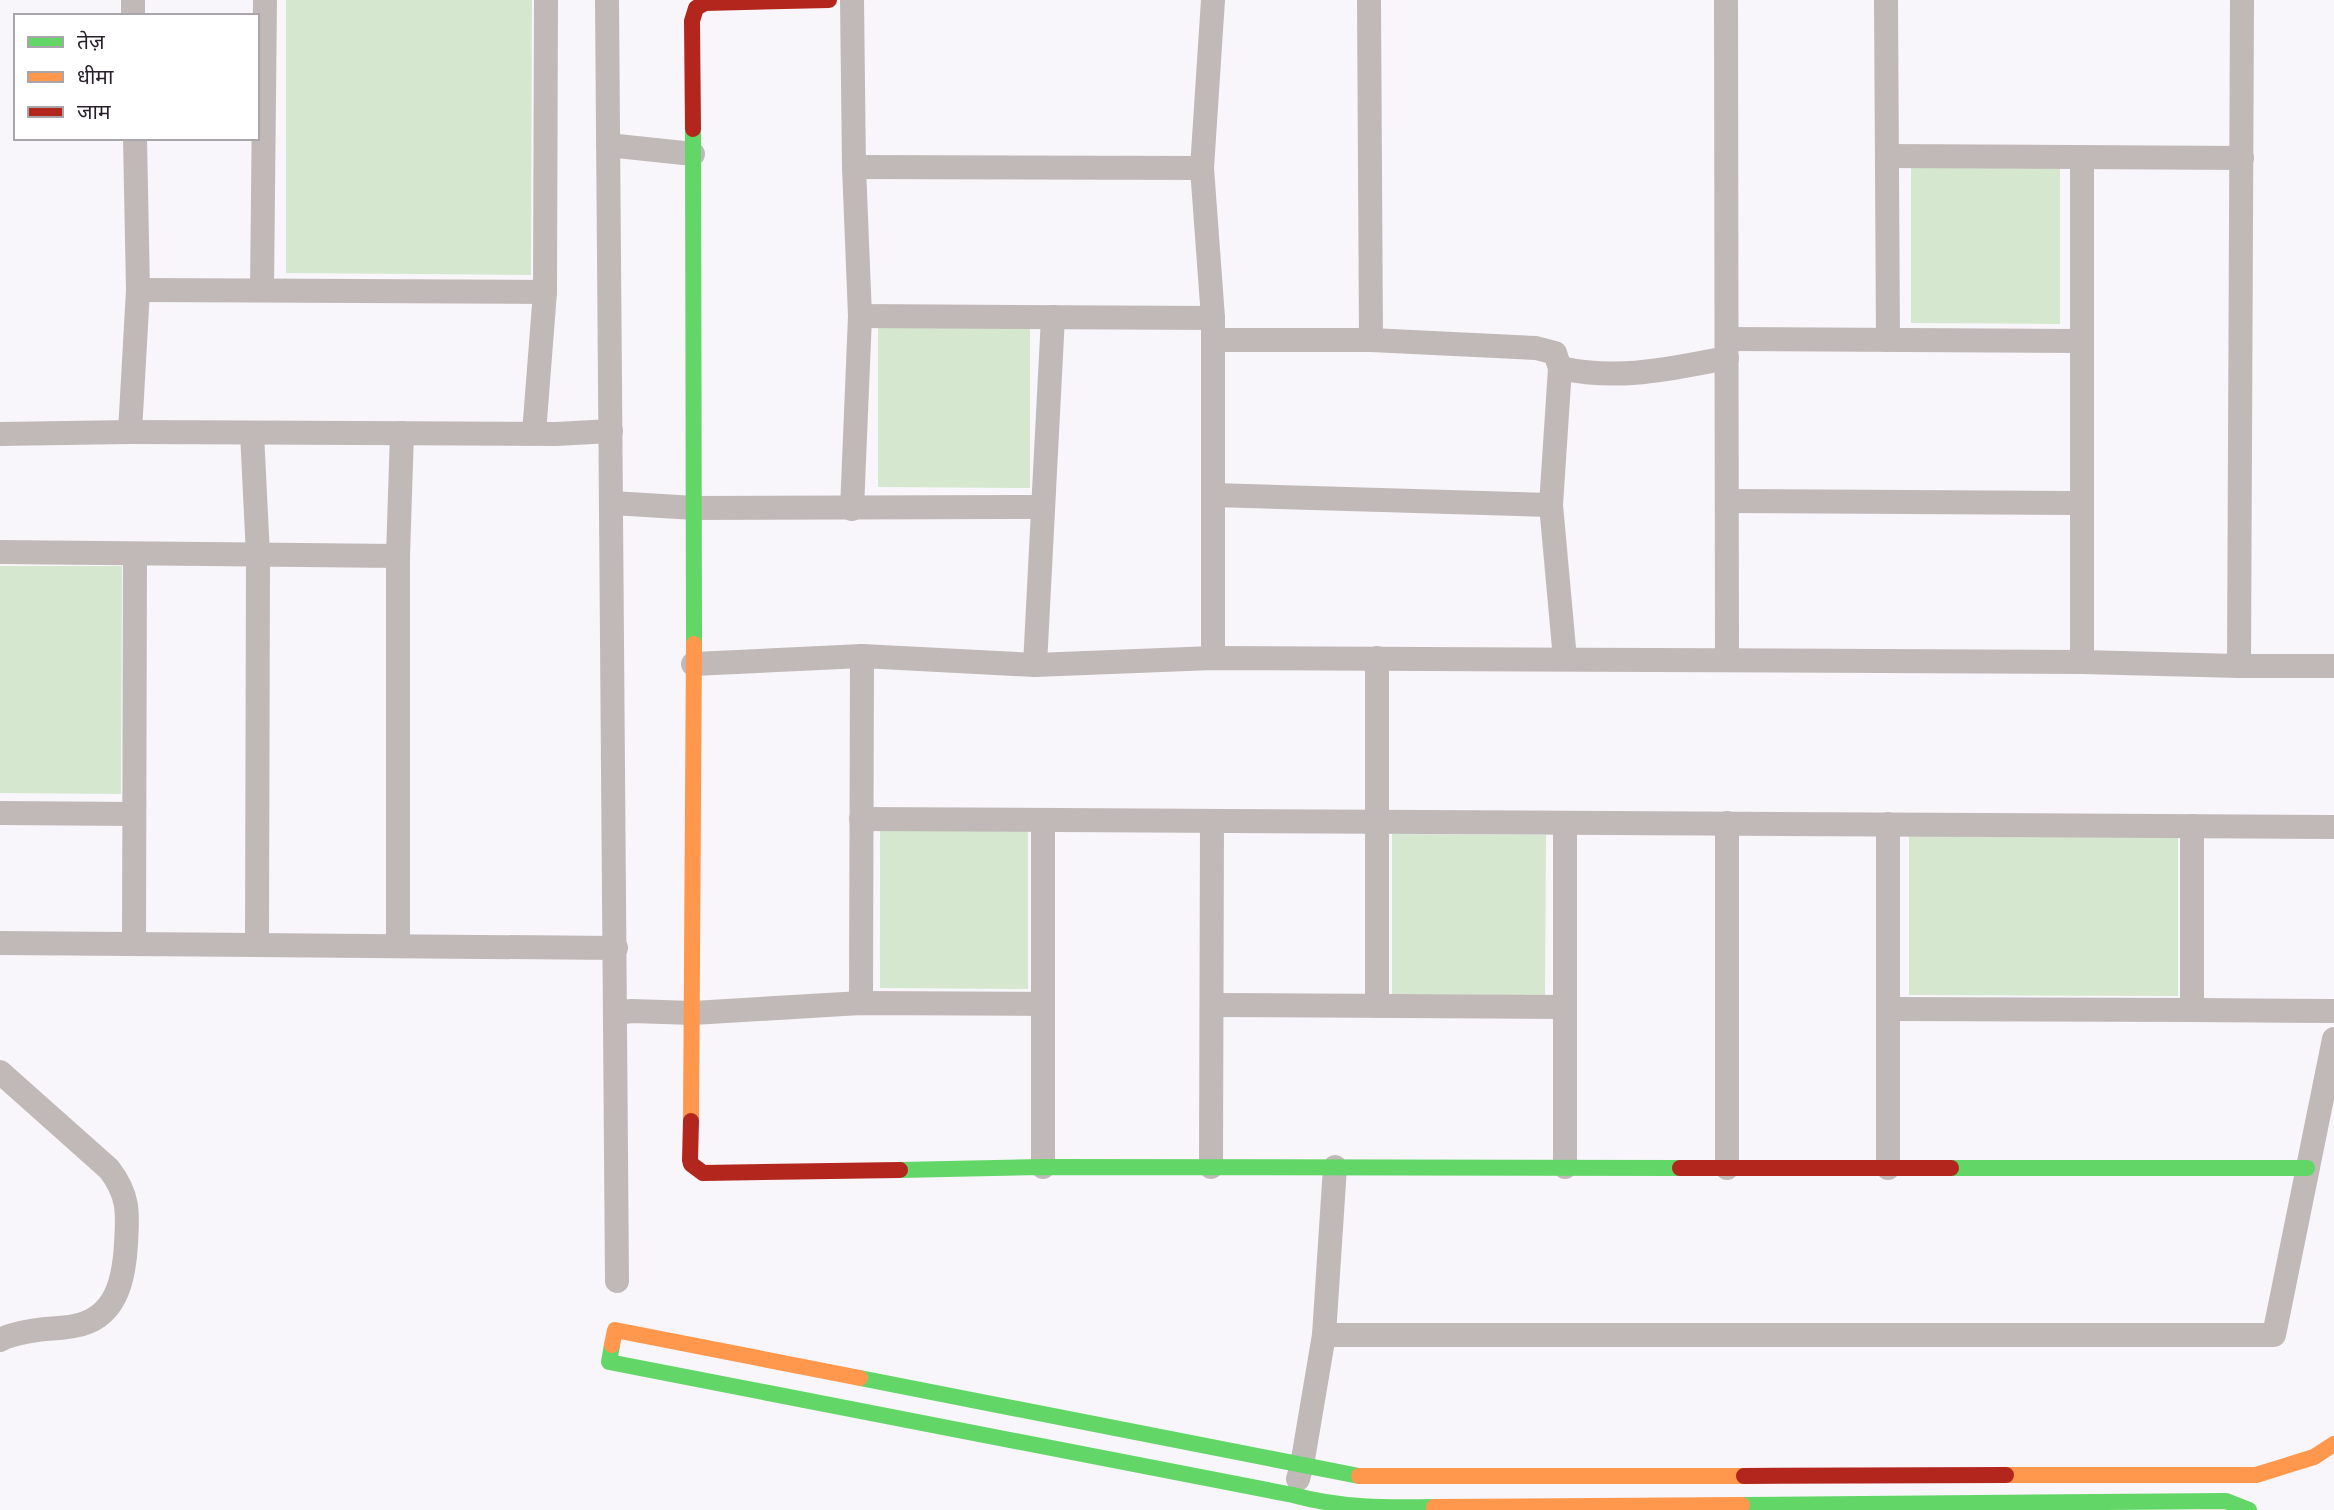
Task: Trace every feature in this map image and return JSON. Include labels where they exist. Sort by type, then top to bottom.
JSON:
[{"type":"street","points":[[262,290],[265,0]]},
{"type":"street","points":[[534,433],[545,292],[546,0]]},
{"type":"street","points":[[607,0],[617,1280]]},
{"type":"street","points":[[829,0],[705,3],[696,8],[692,21],[695,509],[691,1164],[703,1173],[1043,1167],[2307,1168]]},
{"type":"street","points":[[852,0],[854,167],[860,316],[852,509]]},
{"type":"street","points":[[1213,0],[1202,168],[1213,329],[1213,658]]},
{"type":"street","points":[[1369,0],[1371,340]]},
{"type":"street","points":[[1726,0],[1727,660]]},
{"type":"street","points":[[1886,0],[1888,340]]},
{"type":"street","points":[[2239,666],[2242,0]]},
{"type":"street","points":[[130,432],[138,290],[135,140]]},
{"type":"street","points":[[608,145],[692,154]]},
{"type":"street","points":[[1887,156],[2242,158]]},
{"type":"street","points":[[2082,157],[2082,662]]},
{"type":"street","points":[[854,167],[1202,168]]},
{"type":"street","points":[[138,290],[545,292]]},
{"type":"street","points":[[860,316],[1053,317],[1371,340],[1536,348],[1555,353],[1560,368],[1551,505],[1565,659]]},
{"type":"street","points":[[1035,665],[1053,317]]},
{"type":"street","points":[[1560,368],[1587,374],[1638,374],[1727,349],[1888,340],[2082,341]]},
{"type":"street","points":[[0,434],[611,431]]},
{"type":"street","points":[[252,433],[258,555],[257,945]]},
{"type":"street","points":[[398,946],[398,556],[402,433]]},
{"type":"street","points":[[1213,495],[1551,505]]},
{"type":"street","points":[[1727,501],[2082,503]]},
{"type":"street","points":[[612,503],[695,509],[1042,507]]},
{"type":"street","points":[[0,552],[398,556]]},
{"type":"street","points":[[134,944],[135,554]]},
{"type":"street","points":[[693,664],[862,656],[1035,665],[1213,658],[1377,658],[2334,666]]},
{"type":"street","points":[[861,1003],[862,656]]},
{"type":"street","points":[[1377,658],[1377,1006]]},
{"type":"street","points":[[0,813],[134,814]]},
{"type":"street","points":[[861,819],[2334,827]]},
{"type":"street","points":[[1043,820],[1043,1167]]},
{"type":"street","points":[[1211,1167],[1212,821]]},
{"type":"street","points":[[1565,823],[1565,1167]]},
{"type":"street","points":[[1727,824],[1727,1168]]},
{"type":"street","points":[[1888,824],[1888,1168]]},
{"type":"street","points":[[2192,826],[2192,1010]]},
{"type":"street","points":[[0,943],[616,948]]},
{"type":"street","points":[[616,1013],[693,1013],[861,1003],[1043,1004]]},
{"type":"street","points":[[1212,1005],[1565,1007]]},
{"type":"street","points":[[1888,1009],[2334,1011]]},
{"type":"street","points":[[1324,1335],[2274,1335],[2334,1039]]},
{"type":"street","points":[[0,1072],[109,1168],[121,1184],[128,1210],[124,1267],[114,1301],[100,1316],[76,1326],[41,1329],[0,1340]]},
{"type":"street","points":[[1288,1503],[1302,1465],[1324,1335],[1335,1167]]},
{"type":"street","points":[[2249,1510],[2226,1501],[1361,1508],[1322,1503],[1288,1503],[609,1362],[615,1330],[1360,1476],[2256,1475],[2314,1457],[2334,1444]]},
{"type":"green space","points":[[286,0],[532,0],[531,275],[286,273]]},
{"type":"green space","points":[[1911,166],[2060,167],[2060,324],[1911,323]]},
{"type":"green space","points":[[878,327],[1030,328],[1030,488],[878,487]]},
{"type":"green space","points":[[0,566],[122,566],[121,794],[0,793]]},
{"type":"green space","points":[[880,830],[1028,831],[1028,989],[880,988]]},
{"type":"green space","points":[[1909,833],[2178,835],[2178,996],[1909,995]]},
{"type":"green space","points":[[1392,834],[1546,835],[1545,995],[1392,994]]},
{"type":"traffic: fast","points":[[693,129],[694,644]]},
{"type":"traffic: fast","points":[[900,1170],[1043,1167],[1680,1168]]},
{"type":"traffic: fast","points":[[1951,1168],[2307,1168]]},
{"type":"traffic: fast","points":[[612,1345],[609,1362],[1328,1502],[1381,1507],[1434,1507]]},
{"type":"traffic: fast","points":[[860,1378],[1359,1476]]},
{"type":"traffic: fast","points":[[1742,1505],[2226,1501],[2249,1510]]},
{"type":"traffic: slow","points":[[691,1121],[694,644]]},
{"type":"traffic: slow","points":[[612,1345],[615,1330],[860,1378]]},
{"type":"traffic: slow","points":[[2006,1475],[2256,1475],[2314,1457],[2334,1444]]},
{"type":"traffic: slow","points":[[1359,1476],[1744,1476]]},
{"type":"traffic: slow","points":[[1434,1507],[1742,1505]]},
{"type":"traffic: jam","points":[[693,129],[692,21],[696,8],[705,3],[829,0]]},
{"type":"traffic: jam","points":[[691,1121],[690,1160],[691,1164],[703,1173],[900,1170]]},
{"type":"traffic: jam","points":[[1680,1168],[1951,1168]]},
{"type":"traffic: jam","points":[[1744,1476],[2006,1475]]}]
